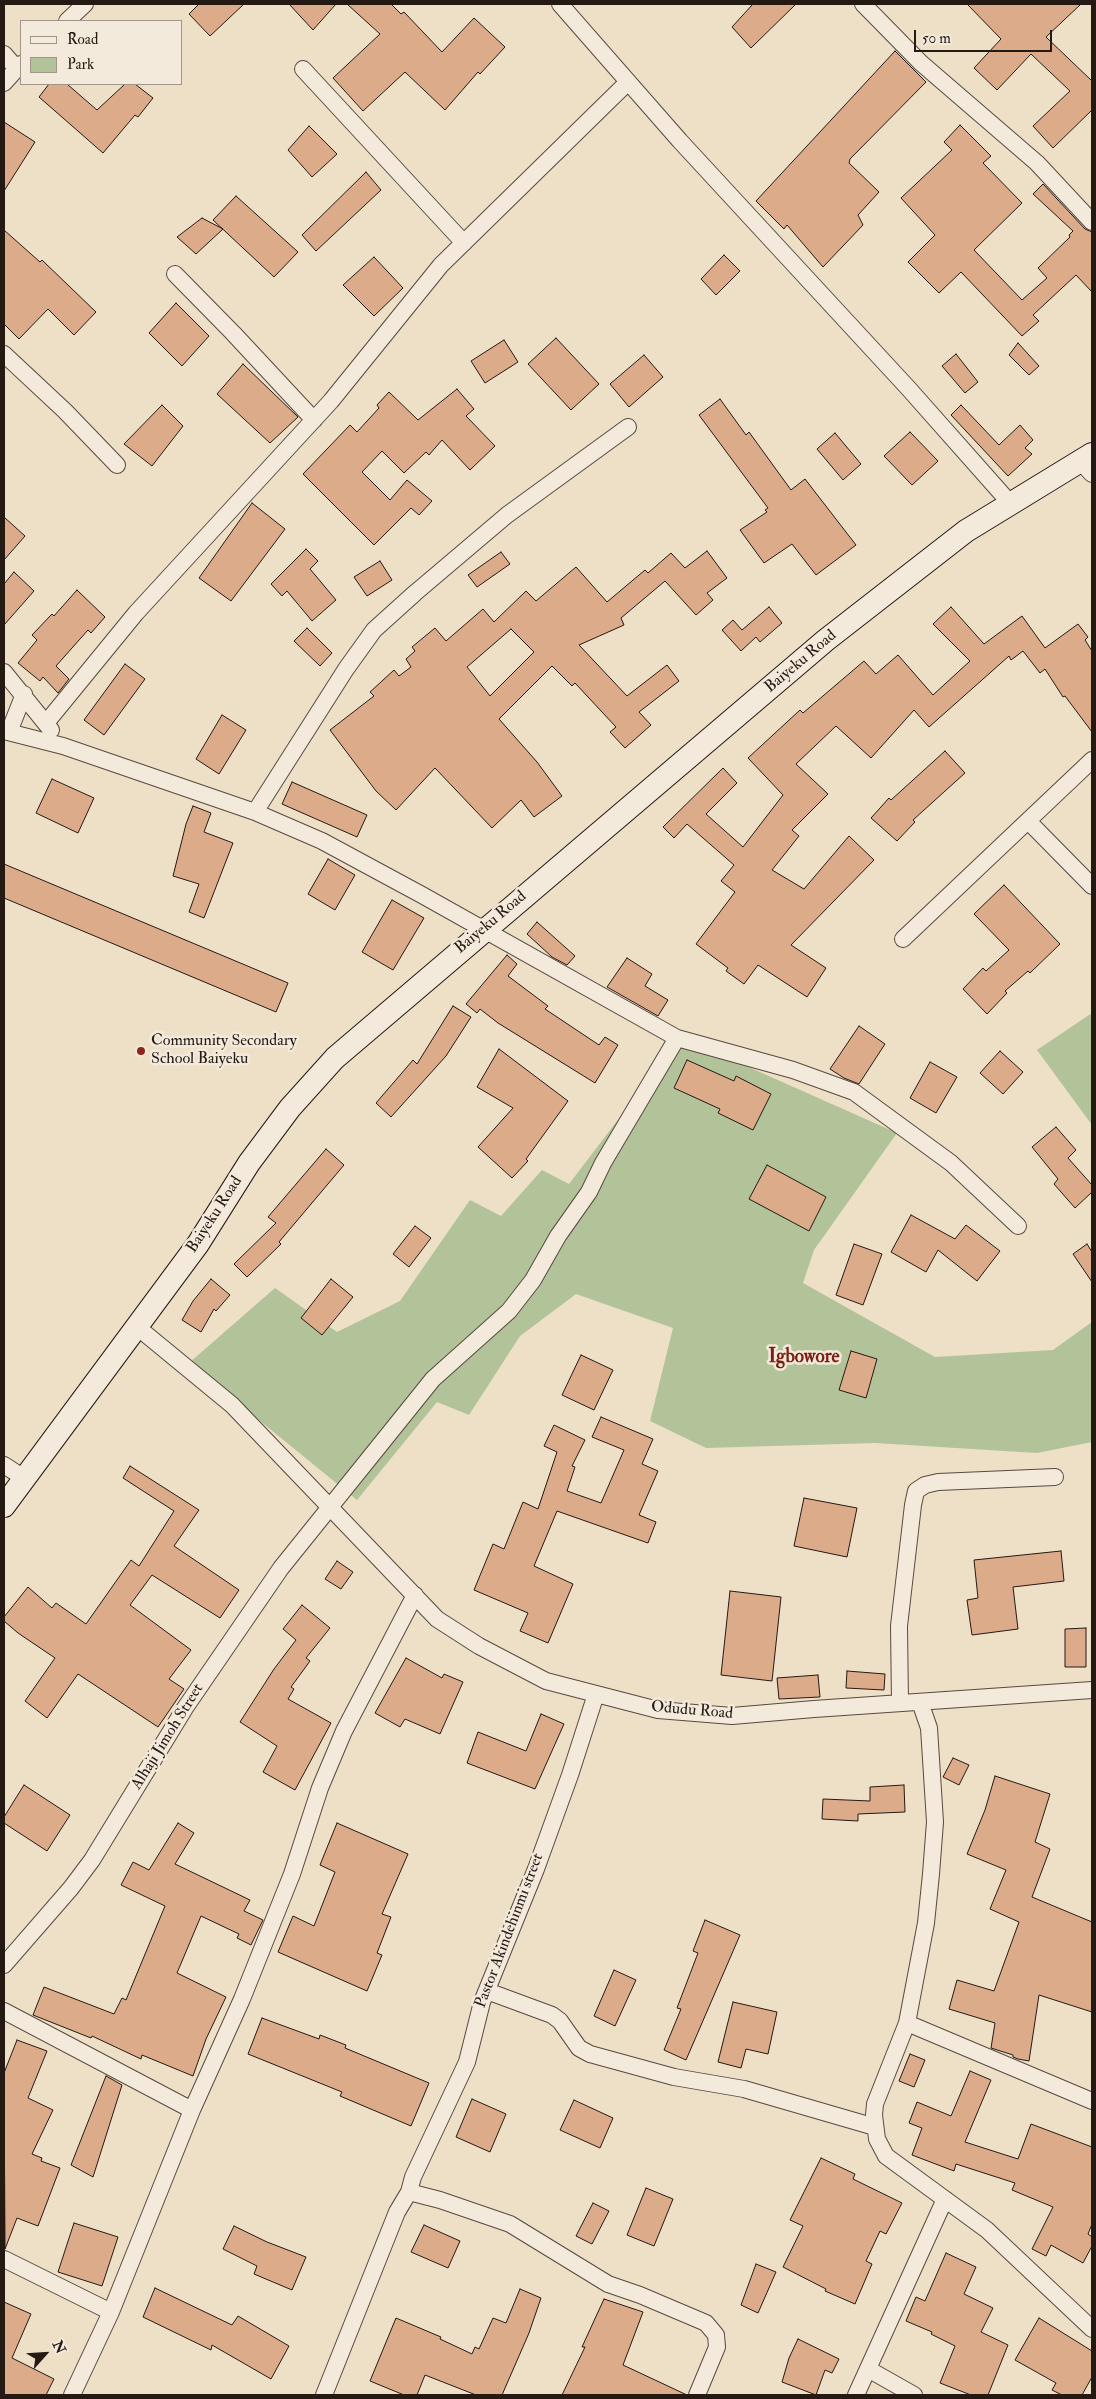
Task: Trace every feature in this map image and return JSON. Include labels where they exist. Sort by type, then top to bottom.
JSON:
[{"type":"main road","name":"Baiyeku Road","points":[[4,1506],[198,1244],[249,1163],[290,1108],[335,1058],[483,930],[826,640],[966,530],[1010,503],[1088,463]]},
{"type":"street","points":[[67,20],[85,4]]},
{"type":"street","points":[[560,4],[628,82],[1010,503]]},
{"type":"street","points":[[863,4],[921,63],[1037,163],[1092,222]]},
{"type":"street","points":[[4,54],[19,66],[4,82]]},
{"type":"street","points":[[303,69],[464,243]]},
{"type":"street","points":[[46,723],[136,613],[314,420],[441,265],[628,82]]},
{"type":"street","points":[[174,274],[233,333],[314,420]]},
{"type":"street","points":[[4,354],[65,411],[117,465]]},
{"type":"street","points":[[255,812],[346,668],[374,630],[414,593],[507,515],[628,426]]},
{"type":"street","points":[[4,672],[24,694],[63,746]]},
{"type":"street","points":[[24,694],[6,732],[63,746],[255,812],[322,841],[422,894],[677,1038],[793,1070],[854,1092],[951,1162],[1018,1226]]},
{"type":"street","points":[[903,939],[1092,760]]},
{"type":"street","points":[[1028,821],[1092,886]]},
{"type":"street","name":"Alhaji Jimoh Street","points":[[4,1965],[71,1888],[92,1860],[185,1708],[281,1568],[434,1379],[509,1311],[533,1280],[558,1236],[589,1192],[603,1163],[677,1038]]},
{"type":"street","name":"Odudu Road","points":[[136,1326],[232,1405],[331,1506],[437,1619],[479,1646],[546,1681],[658,1710],[732,1716],[1092,1690]]},
{"type":"street","points":[[4,1465],[24,1478]]},
{"type":"street","points":[[900,1703],[899,1626],[916,1491],[925,1484],[938,1482],[1055,1477]]},
{"type":"street","points":[[72,2395],[111,2312],[192,2110],[242,1999],[286,1891],[320,1788],[344,1731],[414,1595]]},
{"type":"street","name":"Pastor Akindehinmi street","points":[[324,2395],[397,2212],[409,2192],[413,2178],[467,2062],[474,2042],[477,2016],[536,1869],[570,1775],[596,1694]]},
{"type":"street","points":[[920,1702],[929,1728],[935,1822],[926,1923],[906,2023],[875,2104],[874,2115],[877,2140],[886,2156],[1001,2242],[1092,2329]]},
{"type":"street","points":[[487,1991],[552,2015],[560,2021],[578,2048],[590,2054],[674,2077],[744,2089],[876,2126]]},
{"type":"street","points":[[4,2011],[192,2110]]},
{"type":"street","points":[[906,2023],[1092,2101]]},
{"type":"street","points":[[409,2192],[440,2200],[510,2224],[608,2284],[640,2295],[706,2323],[716,2335],[717,2347],[697,2395]]},
{"type":"street","points":[[856,2395],[945,2199]]},
{"type":"street","points":[[4,2259],[111,2312]]},
{"type":"street","points":[[868,2369],[914,2395]]},
{"type":"green space","points":[[1092,1013],[1092,1125],[1037,1050]]},
{"type":"green space","points":[[681,1037],[897,1133],[814,1250],[803,1283],[935,1357],[1053,1350],[1092,1322],[1092,1442],[1037,1453],[875,1443],[706,1448],[650,1421],[673,1328],[576,1294],[520,1336],[469,1415],[437,1402],[357,1500],[189,1363],[275,1288],[337,1332],[400,1301],[470,1200],[501,1216],[542,1170],[569,1184]]},
{"type":"building","points":[[199,4],[244,4],[210,36],[189,14]]},
{"type":"building","points":[[289,4],[336,4],[313,30]]},
{"type":"building","points":[[347,4],[391,4],[401,14],[404,12],[442,52],[474,18],[505,47],[480,74],[478,72],[445,110],[405,72],[363,111],[333,78],[380,34]]},
{"type":"building","points":[[753,4],[796,4],[751,48],[732,27]]},
{"type":"building","points":[[967,4],[1081,4],[1046,37],[1092,81],[1092,110],[1053,148],[1033,126],[1070,91],[1031,54],[997,90],[974,68],[1001,39]]},
{"type":"building","points":[[895,51],[926,82],[850,159],[849,163],[879,192],[858,215],[863,225],[823,267],[787,225],[784,229],[756,201]]},
{"type":"building","points":[[48,85],[68,85],[97,110],[124,85],[136,85],[153,98],[138,117],[135,115],[103,153],[39,97]]},
{"type":"building","points":[[4,122],[35,142],[4,191]]},
{"type":"building","points":[[960,125],[991,156],[983,163],[1022,203],[974,250],[1022,300],[1047,278],[1038,268],[1070,237],[1069,235],[1073,231],[1033,194],[1043,184],[1085,229],[1092,232],[1092,292],[1076,275],[1033,315],[1039,321],[1022,336],[961,272],[939,293],[908,262],[935,235],[901,198],[952,150],[944,142]]},
{"type":"building","points":[[309,126],[337,154],[312,177],[288,150]]},
{"type":"building","points":[[366,172],[381,190],[316,251],[302,235]]},
{"type":"building","points":[[236,196],[298,252],[274,277],[213,220]]},
{"type":"building","points":[[202,218],[223,229],[196,254],[177,237]]},
{"type":"building","points":[[4,230],[40,262],[42,260],[96,312],[74,335],[48,309],[19,339],[4,324]]},
{"type":"building","points":[[724,255],[740,271],[716,295],[701,279]]},
{"type":"building","points":[[374,257],[403,288],[374,316],[343,285]]},
{"type":"building","points":[[176,303],[209,336],[182,366],[149,333]]},
{"type":"building","points":[[556,338],[599,384],[571,410],[528,364]]},
{"type":"building","points":[[504,340],[518,362],[485,383],[471,361]]},
{"type":"building","points":[[1018,343],[1039,366],[1029,375],[1009,355]]},
{"type":"building","points":[[956,354],[978,382],[965,393],[942,366]]},
{"type":"building","points":[[644,355],[663,377],[629,407],[610,384]]},
{"type":"building","points":[[243,364],[298,417],[270,443],[217,394]]},
{"type":"building","points":[[457,389],[474,409],[466,416],[495,446],[470,470],[442,440],[429,455],[426,452],[404,473],[382,451],[362,472],[390,500],[407,480],[432,501],[419,515],[411,508],[374,545],[303,474],[350,425],[357,432],[379,408],[377,405],[389,392],[418,420]]},
{"type":"building","points":[[720,399],[746,435],[749,432],[791,490],[805,479],[856,545],[816,575],[792,544],[764,563],[740,530],[767,512],[765,510],[768,508],[699,415]]},
{"type":"building","points":[[162,405],[183,426],[152,466],[124,444]]},
{"type":"building","points":[[961,405],[999,445],[1020,425],[1033,440],[1025,448],[1032,454],[1008,476],[951,415]]},
{"type":"building","points":[[910,432],[938,461],[912,485],[884,456]]},
{"type":"building","points":[[835,433],[861,464],[843,480],[817,449]]},
{"type":"building","points":[[252,503],[285,529],[231,601],[199,578]]},
{"type":"building","points":[[4,517],[25,536],[4,560]]},
{"type":"building","points":[[306,549],[318,561],[310,569],[336,600],[312,621],[287,591],[282,596],[271,584]]},
{"type":"building","points":[[707,551],[727,578],[707,593],[713,600],[696,615],[665,581],[621,618],[624,625],[579,645],[627,696],[667,665],[679,681],[639,712],[651,725],[625,748],[610,732],[616,727],[575,683],[572,686],[552,666],[499,719],[537,762],[562,796],[534,817],[521,800],[492,828],[435,768],[396,810],[376,791],[330,730],[374,696],[370,692],[394,670],[399,676],[411,667],[406,659],[415,651],[412,647],[435,628],[446,641],[483,609],[494,622],[526,591],[536,601],[576,567],[607,602],[645,570],[648,573],[671,553],[685,568]],"holes":[[[511,629],[534,652],[490,696],[467,667]]]},
{"type":"building","points":[[501,552],[510,564],[477,587],[468,575]]},
{"type":"building","points":[[380,561],[392,580],[367,596],[354,577]]},
{"type":"building","points":[[14,572],[34,591],[4,625],[4,584]]},
{"type":"building","points":[[77,590],[105,617],[91,633],[88,630],[56,666],[69,679],[58,693],[43,677],[40,681],[18,663],[37,640],[32,635],[52,614],[54,616]]},
{"type":"building","points":[[769,607],[782,623],[760,642],[756,637],[741,651],[722,630],[733,620],[742,630]]},
{"type":"building","points":[[951,607],[984,644],[1022,616],[1045,648],[1078,624],[1088,637],[1085,640],[1092,651],[1092,732],[1065,696],[1063,697],[1045,669],[1040,673],[1023,651],[1011,660],[1009,656],[929,727],[914,710],[871,758],[836,726],[796,764],[828,794],[792,830],[799,836],[772,870],[804,889],[849,836],[874,860],[791,945],[826,968],[807,997],[758,965],[744,984],[726,971],[728,968],[696,944],[735,892],[721,881],[734,865],[687,824],[674,838],[663,827],[723,768],[737,783],[706,814],[743,847],[783,795],[748,758],[800,710],[803,713],[864,661],[876,674],[898,655],[933,695],[970,661],[933,624]]},
{"type":"building","points":[[307,628],[332,653],[320,666],[294,641]]},
{"type":"building","points":[[125,664],[145,679],[104,735],[84,720]]},
{"type":"building","points":[[222,715],[246,730],[219,774],[196,759]]},
{"type":"building","points":[[945,751],[965,773],[913,820],[915,822],[897,841],[871,818],[889,798],[891,800]]},
{"type":"building","points":[[52,779],[94,798],[78,833],[36,813]]},
{"type":"building","points":[[292,782],[367,815],[357,837],[282,804]]},
{"type":"building","points":[[193,806],[211,813],[204,832],[233,843],[204,918],[189,912],[199,884],[173,876],[186,824]]},
{"type":"building","points":[[328,859],[355,875],[335,910],[308,894]]},
{"type":"building","points":[[4,864],[288,983],[276,1012],[4,898]]},
{"type":"building","points":[[1004,885],[1060,944],[1030,973],[1028,971],[1005,991],[1007,993],[987,1014],[963,989],[983,968],[986,971],[1009,950],[974,914]]},
{"type":"building","points":[[392,900],[424,918],[393,970],[362,952]]},
{"type":"building","points":[[537,922],[575,956],[567,965],[552,957],[527,934]]},
{"type":"building","points":[[507,955],[517,964],[508,976],[548,1006],[545,1009],[599,1045],[605,1037],[618,1045],[595,1083],[498,1023],[480,1009],[477,1013],[466,1004]]},
{"type":"building","points":[[627,958],[652,974],[645,986],[668,1000],[658,1016],[607,987]]},
{"type":"building","points":[[453,1006],[471,1017],[446,1056],[391,1117],[376,1103],[413,1060],[417,1064]]},
{"type":"building","points":[[859,1026],[885,1044],[859,1084],[844,1078],[830,1069]]},
{"type":"building","points":[[499,1049],[568,1101],[526,1159],[528,1161],[512,1178],[478,1147],[513,1108],[477,1087]]},
{"type":"building","points":[[1000,1051],[1023,1072],[1003,1094],[980,1073]]},
{"type":"building","points":[[687,1060],[734,1081],[736,1076],[771,1094],[753,1130],[718,1113],[720,1109],[674,1088]]},
{"type":"building","points":[[930,1062],[957,1077],[936,1113],[910,1098]]},
{"type":"building","points":[[1056,1127],[1076,1150],[1068,1158],[1092,1185],[1092,1192],[1075,1208],[1054,1184],[1058,1179],[1032,1147]]},
{"type":"building","points":[[326,1149],[344,1165],[279,1242],[281,1244],[247,1277],[234,1264],[276,1223],[268,1217]]},
{"type":"building","points":[[767,1165],[826,1197],[809,1231],[749,1199]]},
{"type":"building","points":[[911,1215],[955,1239],[966,1225],[1000,1251],[977,1281],[938,1250],[926,1272],[891,1252]]},
{"type":"building","points":[[415,1226],[431,1238],[409,1267],[393,1254]]},
{"type":"building","points":[[854,1244],[882,1254],[863,1305],[836,1295]]},
{"type":"building","points":[[1087,1244],[1092,1252],[1092,1282],[1073,1254]]},
{"type":"building","points":[[211,1279],[230,1295],[216,1311],[214,1309],[201,1332],[182,1320],[193,1301]]},
{"type":"building","points":[[331,1279],[353,1297],[322,1335],[301,1318]]},
{"type":"building","points":[[851,1351],[877,1359],[866,1398],[839,1390]]},
{"type":"building","points":[[581,1355],[613,1370],[594,1410],[562,1395]]},
{"type":"building","points":[[601,1417],[653,1439],[642,1464],[658,1471],[639,1515],[656,1522],[648,1543],[557,1511],[534,1566],[573,1584],[548,1643],[520,1631],[528,1613],[474,1590],[493,1544],[504,1549],[523,1502],[538,1509],[557,1452],[544,1446],[554,1425],[585,1440],[572,1466],[575,1467],[567,1491],[601,1503],[624,1450],[592,1437]]},
{"type":"building","points":[[130,1466],[199,1510],[174,1546],[239,1590],[220,1618],[152,1575],[130,1605],[191,1650],[169,1679],[184,1689],[158,1727],[78,1674],[47,1718],[25,1701],[55,1658],[18,1633],[4,1621],[4,1617],[28,1587],[52,1608],[56,1603],[86,1624],[131,1560],[139,1566],[174,1511],[123,1478]]},
{"type":"building","points":[[804,1498],[857,1508],[847,1557],[794,1546]]},
{"type":"building","points":[[1061,1551],[1064,1581],[1013,1587],[1018,1629],[972,1635],[967,1600],[978,1598],[974,1560]]},
{"type":"building","points":[[337,1561],[353,1572],[341,1589],[325,1579]]},
{"type":"building","points":[[730,1591],[781,1597],[772,1681],[721,1675]]},
{"type":"building","points":[[302,1605],[330,1628],[306,1658],[310,1661],[291,1687],[294,1689],[288,1699],[331,1723],[295,1790],[263,1772],[277,1746],[240,1722],[274,1669],[296,1640],[283,1629]]},
{"type":"building","points":[[1086,1628],[1086,1667],[1065,1667],[1065,1629]]},
{"type":"building","points":[[406,1658],[442,1678],[444,1674],[463,1682],[440,1734],[405,1719],[400,1727],[375,1713]]},
{"type":"building","points":[[847,1671],[885,1674],[884,1690],[846,1688]]},
{"type":"building","points":[[818,1675],[820,1697],[779,1699],[777,1678]]},
{"type":"building","points":[[541,1714],[564,1724],[535,1789],[467,1763],[478,1732],[526,1751]]},
{"type":"building","points":[[953,1758],[969,1765],[959,1785],[943,1777]]},
{"type":"building","points":[[995,1776],[1050,1794],[1035,1842],[1050,1849],[1032,1897],[1092,1922],[1092,2012],[1039,1995],[1029,2061],[1018,2059],[1013,2057],[1013,2055],[991,2048],[995,2023],[949,2009],[957,1980],[994,1991],[1019,1922],[990,1909],[1006,1870],[967,1854],[985,1810]]},
{"type":"building","points":[[24,1785],[70,1815],[47,1851],[4,1823],[4,1817]]},
{"type":"building","points":[[904,1785],[905,1812],[858,1814],[858,1821],[822,1819],[823,1799],[870,1801],[870,1787]]},
{"type":"building","points":[[178,1823],[194,1833],[175,1864],[250,1900],[244,1911],[263,1920],[251,1945],[237,1938],[239,1934],[201,1916],[177,1973],[226,1997],[206,2039],[193,2076],[142,2055],[141,2059],[92,2036],[91,2038],[33,2015],[44,1987],[114,2014],[122,1998],[126,2000],[165,1906],[121,1885],[133,1862],[149,1870]]},
{"type":"building","points":[[337,1823],[408,1854],[382,1914],[391,1917],[377,1953],[382,1955],[367,1991],[278,1952],[293,1916],[314,1926],[335,1872],[320,1865]]},
{"type":"building","points":[[705,1920],[740,1935],[686,2060],[664,2050],[681,2009],[677,2008],[698,1953],[693,1951]]},
{"type":"building","points":[[614,1970],[636,1980],[615,2026],[594,2016]]},
{"type":"building","points":[[733,2002],[777,2012],[768,2054],[746,2049],[741,2068],[718,2062]]},
{"type":"building","points":[[262,2018],[319,2039],[320,2035],[346,2045],[345,2048],[429,2083],[411,2126],[340,2096],[342,2092],[248,2054]]},
{"type":"building","points":[[17,2040],[47,2051],[28,2098],[53,2110],[32,2154],[42,2158],[41,2161],[60,2168],[38,2226],[17,2218],[5,2249],[4,2073]]},
{"type":"building","points":[[910,2054],[925,2060],[914,2087],[899,2081]]},
{"type":"building","points":[[970,2071],[991,2080],[965,2142],[1018,2159],[1031,2124],[1092,2147],[1092,2224],[1088,2234],[1092,2237],[1092,2246],[1083,2263],[1051,2245],[1046,2256],[1032,2249],[1053,2207],[1012,2190],[1015,2183],[956,2164],[954,2171],[912,2155],[922,2128],[909,2123],[917,2102],[951,2116]]},
{"type":"building","points":[[106,2076],[122,2085],[93,2177],[71,2165]]},
{"type":"building","points":[[472,2099],[506,2114],[490,2152],[456,2137]]},
{"type":"building","points":[[574,2100],[613,2118],[600,2148],[560,2130]]},
{"type":"building","points":[[821,2158],[855,2174],[853,2179],[902,2203],[886,2234],[880,2231],[866,2261],[872,2264],[855,2304],[825,2291],[826,2289],[783,2267],[803,2226],[790,2220]]},
{"type":"building","points":[[646,2188],[673,2199],[654,2246],[627,2235]]},
{"type":"building","points":[[593,2203],[609,2211],[592,2244],[576,2236]]},
{"type":"building","points":[[74,2223],[118,2237],[102,2286],[58,2272]]},
{"type":"building","points":[[424,2225],[460,2241],[448,2268],[411,2252]]},
{"type":"building","points":[[234,2226],[267,2242],[306,2257],[292,2290],[254,2274],[257,2266],[223,2249]]},
{"type":"building","points":[[946,2253],[976,2267],[964,2294],[993,2308],[981,2332],[1008,2345],[988,2395],[971,2395],[940,2383],[955,2346],[931,2334],[932,2332],[906,2321],[916,2297],[925,2301]]},
{"type":"building","points":[[756,2264],[776,2272],[758,2313],[741,2305]]},
{"type":"building","points":[[155,2288],[232,2325],[238,2316],[289,2346],[271,2379],[212,2345],[211,2350],[143,2317]]},
{"type":"building","points":[[520,2289],[541,2298],[529,2333],[502,2395],[476,2395],[425,2375],[417,2395],[404,2395],[370,2381],[396,2318],[441,2337],[440,2339],[472,2354],[475,2347],[479,2349],[493,2318],[506,2323]]},
{"type":"building","points":[[604,2299],[643,2312],[623,2365],[687,2395],[562,2395],[585,2347],[582,2347]]},
{"type":"building","points":[[4,2302],[31,2314],[12,2358],[54,2379],[46,2395],[4,2395]]},
{"type":"building","points":[[1039,2318],[1092,2351],[1092,2377],[1082,2395],[1062,2395],[1052,2390],[1056,2383],[1015,2360]]},
{"type":"building","points":[[798,2339],[839,2359],[832,2373],[825,2370],[816,2395],[782,2382],[789,2358]]},
{"type":"place","name":"Community Secondary School Baiyeku","points":[[141,1051]]},
{"type":"district","name":"Igbowore","points":[[804,1358]]}]
